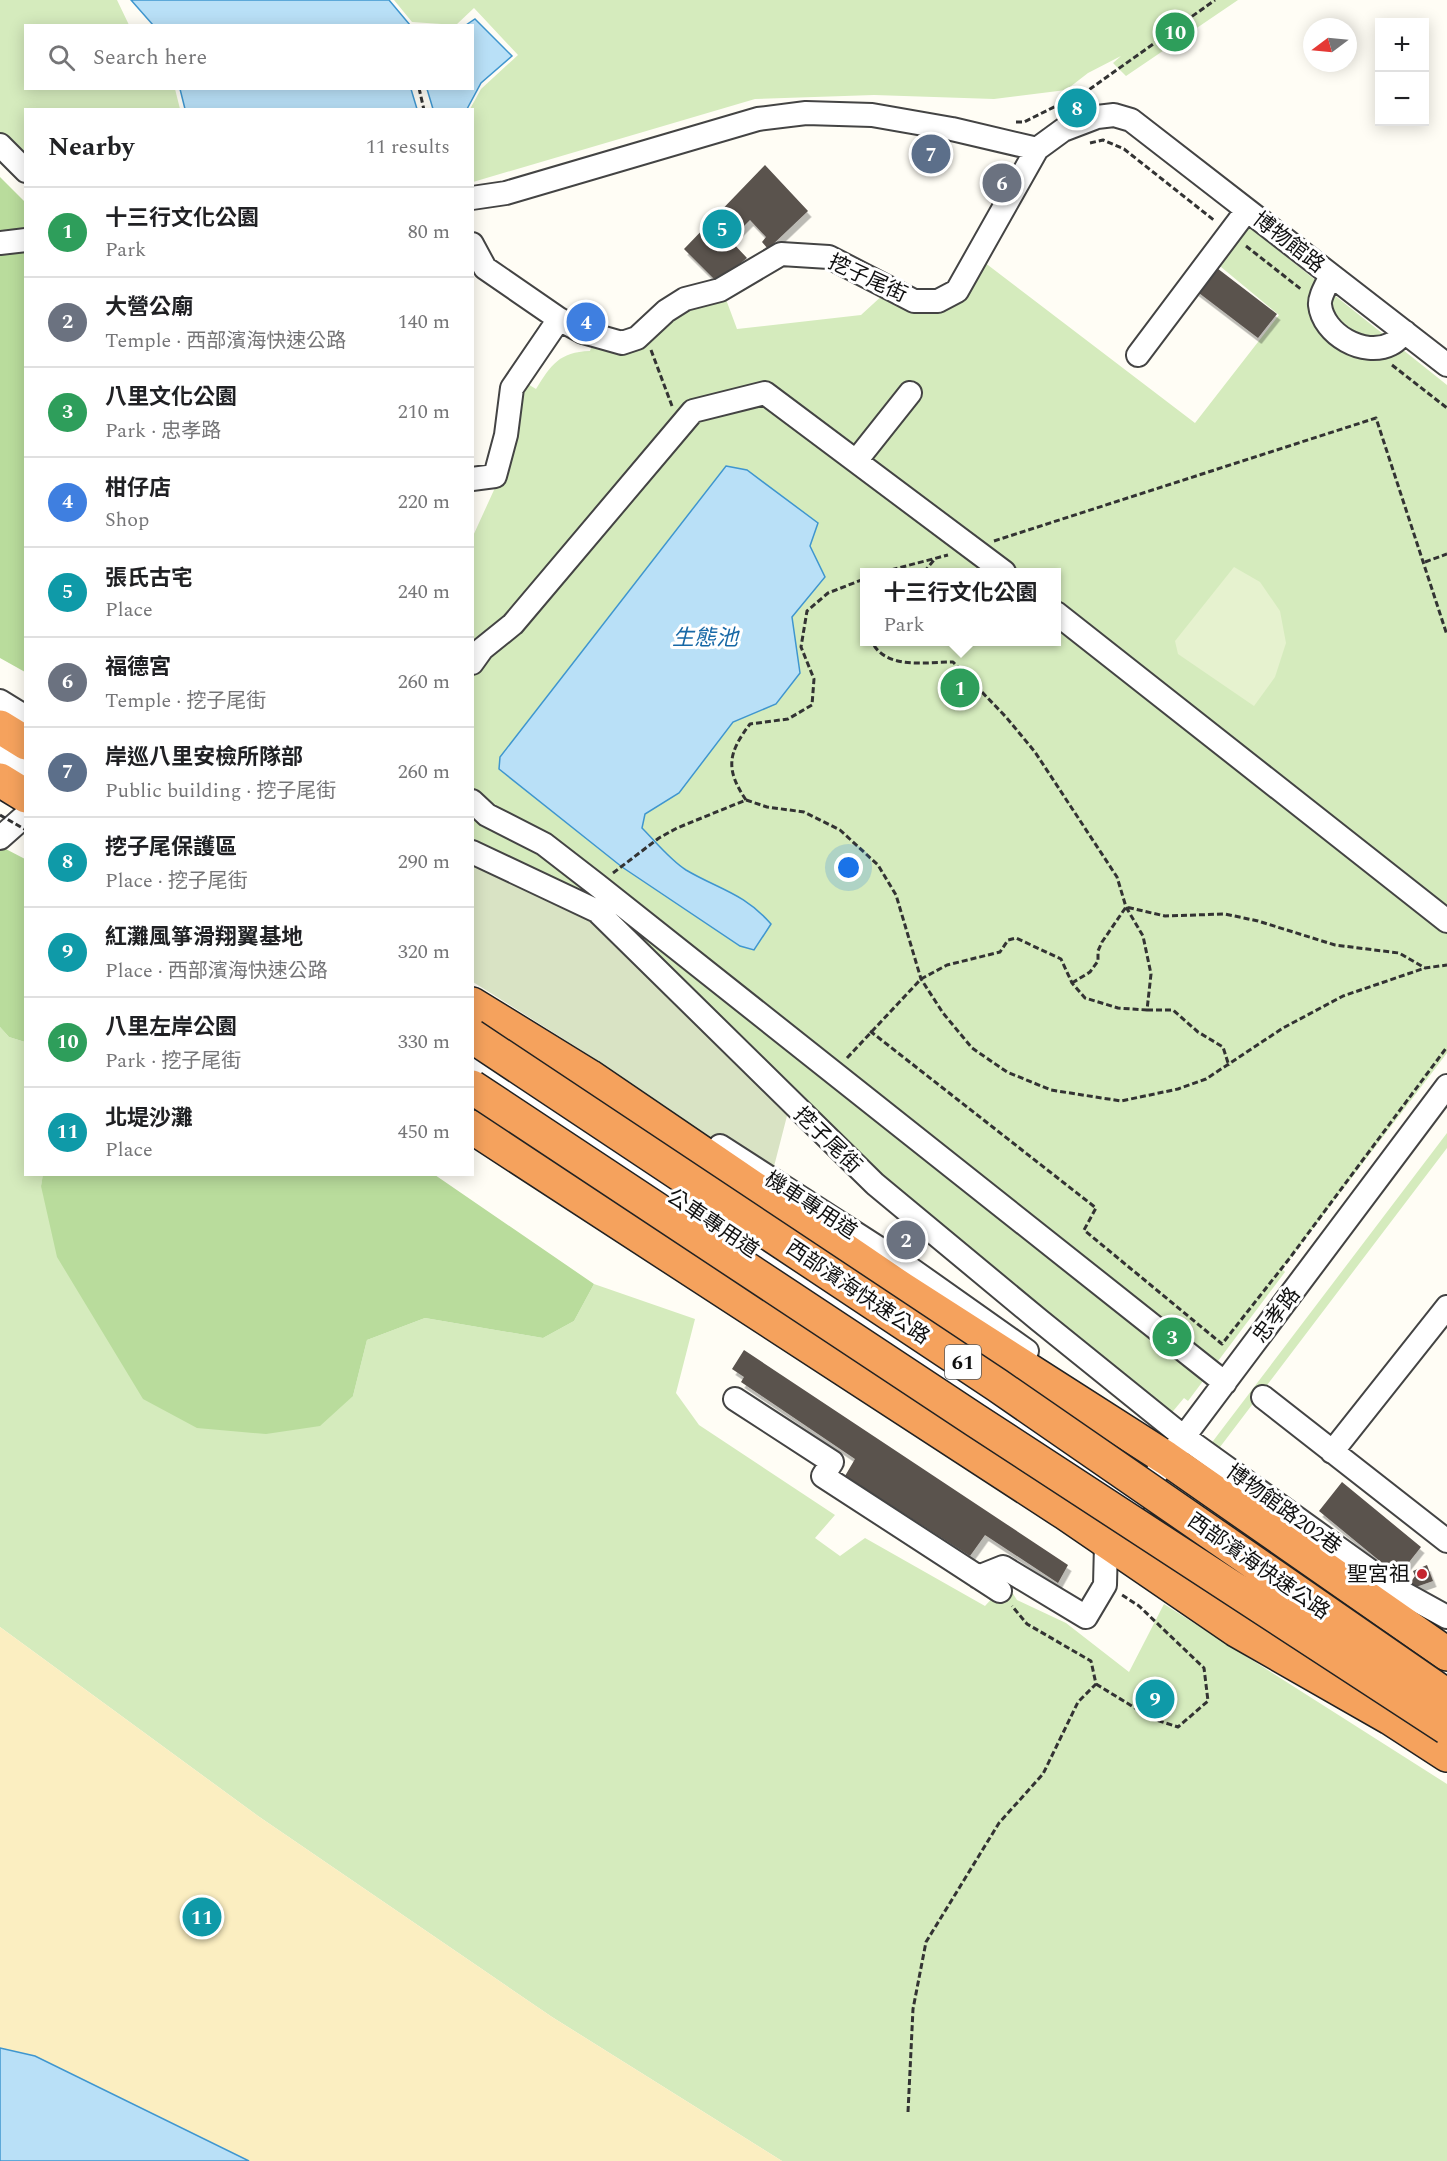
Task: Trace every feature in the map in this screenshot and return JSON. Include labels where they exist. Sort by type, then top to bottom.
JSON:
[{"type":"highway","points":[[0,727],[24,742]]},
{"type":"highway","points":[[0,780],[24,795]]},
{"type":"highway","points":[[474,1005],[1175,1447],[1444,1639]]},
{"type":"highway","name":"西部濱海快速公路","points":[[474,1037],[997,1385],[1447,1696]]},
{"type":"highway","name":"西部濱海快速公路","points":[[474,1088],[975,1420],[1447,1728]]},
{"type":"highway","points":[[474,1128],[846,1378],[1065,1513],[1106,1544],[1236,1630],[1390,1718],[1447,1755]]},
{"type":"street","points":[[474,198],[506,193],[758,119],[806,113],[872,116],[952,129],[1037,149]]},
{"type":"street","name":"挖子尾街","points":[[634,339],[666,311],[685,299],[720,290],[781,254],[829,257],[914,301],[938,301],[957,291],[1037,149],[1063,130],[1097,117],[1114,115],[1131,120]]},
{"type":"street","name":"博物館路","points":[[1131,120],[1447,365]]},
{"type":"street","points":[[0,145],[24,169]]},
{"type":"street","points":[[1138,355],[1247,210]]},
{"type":"street","points":[[0,243],[24,240]]},
{"type":"street","points":[[474,248],[485,268],[559,319],[583,332],[622,343],[634,339]]},
{"type":"street","points":[[1331,275],[1319,303],[1325,324],[1342,340],[1368,347],[1390,345],[1405,332]]},
{"type":"street","points":[[474,479],[495,476],[506,435],[512,387],[559,319]]},
{"type":"street","points":[[474,660],[482,648],[513,624],[693,411],[765,393],[998,568]]},
{"type":"street","points":[[856,461],[910,393]]},
{"type":"street","points":[[1061,617],[1447,921]]},
{"type":"street","points":[[0,701],[24,716]]},
{"type":"street","points":[[0,751],[24,765]]},
{"type":"street","points":[[0,797],[24,813]]},
{"type":"street","points":[[474,803],[487,815],[544,844],[1225,1383]]},
{"type":"street","points":[[0,838],[24,816]]},
{"type":"street","name":"挖子尾街","points":[[474,853],[597,911],[875,1184],[1175,1447]]},
{"type":"street","name":"機車專用道","points":[[474,991],[906,1279]]},
{"type":"street","name":"公車專用道","points":[[474,1063],[1134,1502]]},
{"type":"street","name":"忠孝路","points":[[1106,1544],[1134,1502],[1447,1086]]},
{"type":"street","points":[[474,1136],[524,1173],[846,1378]]},
{"type":"street","points":[[1332,1452],[1447,1307]]},
{"type":"street","points":[[1263,1397],[1447,1541]]},
{"type":"street","points":[[735,1399],[832,1462],[823,1476],[1000,1591]]},
{"type":"street","points":[[978,1577],[1003,1567],[1086,1617],[1105,1585],[1106,1544]]},
{"type":"path","points":[[1047,112],[1090,89],[1215,0]]},
{"type":"path","points":[[419,90],[424,108]]},
{"type":"path","points":[[1063,130],[1078,146],[1103,140],[1124,149],[1307,294]]},
{"type":"path","points":[[634,339],[648,345],[654,356],[678,428]]},
{"type":"path","points":[[1382,363],[1393,365],[1447,408]]},
{"type":"path","points":[[903,568],[973,548],[1376,418],[1447,635]]},
{"type":"path","points":[[1425,562],[1447,554]]},
{"type":"path","points":[[928,568],[934,560]]},
{"type":"path","points":[[860,581],[828,593],[807,611],[801,647],[814,679],[812,705],[788,719],[750,724],[735,744],[731,764],[735,784],[746,800],[767,807],[804,812],[840,830],[878,865],[896,895],[921,979],[943,1013],[972,1048],[1007,1072],[1051,1090],[1121,1101],[1178,1089],[1206,1079],[1229,1066],[1283,1028],[1343,996],[1425,968],[1447,965]]},
{"type":"path","points":[[875,646],[881,655],[898,662],[953,662],[1006,717],[1035,752],[1117,877],[1126,907],[1143,936],[1151,974],[1147,1010]]},
{"type":"path","points":[[615,871],[659,838],[746,800]]},
{"type":"path","points":[[0,815],[24,829]]},
{"type":"path","points":[[1126,907],[1166,916],[1225,914],[1335,945],[1399,953],[1425,968]]},
{"type":"path","points":[[1072,983],[1090,972],[1098,961],[1098,951],[1102,942],[1126,907]]},
{"type":"path","points":[[834,1073],[870,1031],[921,979],[947,965],[1000,952],[1008,940],[1016,938],[1060,959],[1072,983],[1084,998],[1118,1008],[1173,1011],[1198,1032],[1223,1047],[1229,1066]]},
{"type":"path","points":[[870,1031],[1096,1208],[1084,1230],[1222,1344],[1289,1259],[1447,1047]]},
{"type":"path","points":[[1000,1591],[1028,1624],[1091,1662],[1096,1684],[1153,1719],[1178,1727],[1208,1701],[1204,1668],[1139,1606],[1105,1585]]},
{"type":"path","points":[[908,2112],[913,2009],[926,1942],[999,1823],[1044,1774],[1078,1702],[1096,1684]]},
{"type":"green space","points":[[0,0],[117,0],[129,24],[24,24],[24,90],[175,90],[180,108],[24,108],[24,151],[0,135]]},
{"type":"green space","points":[[394,0],[1238,0],[1126,76],[1113,63],[1121,56],[1088,73],[1066,90],[994,99],[874,95],[755,99],[474,182],[474,108],[471,108],[481,89],[518,55],[474,8],[457,24],[412,22]]},
{"type":"green space","points":[[0,177],[24,201],[24,671],[0,658]]},
{"type":"green space","points":[[1249,227],[1447,385],[1447,1053],[1282,1269],[1285,1272],[1188,1401],[1184,1398],[1169,1416],[498,856],[474,841],[474,534],[499,479],[521,380],[536,389],[546,373],[563,357],[590,351],[594,340],[619,348],[684,304],[724,294],[737,329],[861,315],[885,293],[936,307],[980,259],[1195,423],[1279,315],[1215,262]]},
{"type":"green space","points":[[1234,567],[1260,582],[1280,611],[1286,643],[1275,677],[1254,706],[1178,654],[1175,641]]},
{"type":"green space","points":[[0,846],[24,858],[24,1042],[9,1037],[0,1027]]},
{"type":"green space","points":[[474,857],[591,916],[788,1112],[770,1182],[589,1055],[474,983]]},
{"type":"green space","points":[[0,1027],[9,1037],[24,1042],[24,1176],[43,1176],[41,1186],[353,1396],[367,1340],[425,1318],[543,1338],[574,1321],[594,1284],[695,1319],[676,1393],[699,1425],[835,1515],[815,1538],[840,1556],[865,1538],[985,1606],[1006,1583],[1017,1600],[1066,1623],[1129,1672],[1164,1604],[1447,1784],[1447,2161],[782,2161],[552,2017],[258,1816],[0,1627]]},
{"type":"green space","points":[[1447,1133],[1447,1148],[1217,1451],[1210,1445]]},
{"type":"green space","points":[[43,1176],[436,1176],[594,1284],[574,1321],[543,1338],[425,1318],[367,1340],[353,1396],[320,1426],[266,1434],[197,1428],[143,1399],[57,1257],[41,1186]]},
{"type":"sand","points":[[0,1627],[258,1816],[552,2017],[782,2161],[249,2161],[35,2056],[0,2048]]},
{"type":"water","points":[[131,0],[389,0],[409,24],[152,24]]},
{"type":"water","points":[[475,19],[512,56],[481,83],[468,108],[433,108],[427,90],[474,90],[474,24],[468,24]]},
{"type":"water","points":[[180,90],[411,90],[417,108],[185,108]]},
{"type":"water","name":"生態池","points":[[726,466],[747,470],[818,523],[810,546],[825,577],[792,617],[800,673],[776,704],[733,722],[679,793],[645,814],[642,828],[680,866],[741,898],[771,924],[754,950],[740,946],[622,867],[499,769],[500,757]]},
{"type":"water","points":[[0,2048],[35,2056],[249,2161],[0,2161]]},
{"type":"building","points":[[765,165],[808,211],[768,249],[762,242],[766,237],[750,220],[730,240],[747,258],[717,282],[684,249]]},
{"type":"building","points":[[1213,265],[1277,314],[1258,338],[1195,290]]},
{"type":"building","points":[[906,1225],[921,1244],[905,1256],[890,1237]]},
{"type":"building","points":[[744,1350],[1068,1565],[1058,1583],[985,1535],[970,1556],[845,1476],[855,1459],[741,1382],[744,1377],[732,1369]]},
{"type":"building","points":[[1342,1482],[1421,1547],[1398,1576],[1319,1511]]},
{"type":"building","name":"聖宮祖","points":[[1427,1565],[1433,1581],[1413,1588],[1408,1586],[1415,1576],[1413,1571]]},
{"type":"place","name":"八里左岸公園","points":[[1175,32]]},
{"type":"place","name":"挖子尾保護區","points":[[1077,108]]},
{"type":"place","name":"岸巡八里安檢所隊部","points":[[931,154]]},
{"type":"place","name":"福德宮","points":[[1002,183]]},
{"type":"place","name":"張氏古宅","points":[[722,229]]},
{"type":"place","name":"柑仔店","points":[[586,322]]},
{"type":"place","name":"十三行文化公園","points":[[960,688]]},
{"type":"place","name":"大營公廟","points":[[906,1240]]},
{"type":"place","name":"八里文化公園","points":[[1172,1337]]},
{"type":"place","name":"聖宮祖","points":[[1422,1574]]},
{"type":"place","name":"紅灘風箏滑翔翼基地","points":[[1155,1699]]},
{"type":"place","name":"北堤沙灘","points":[[202,1917]]}]
